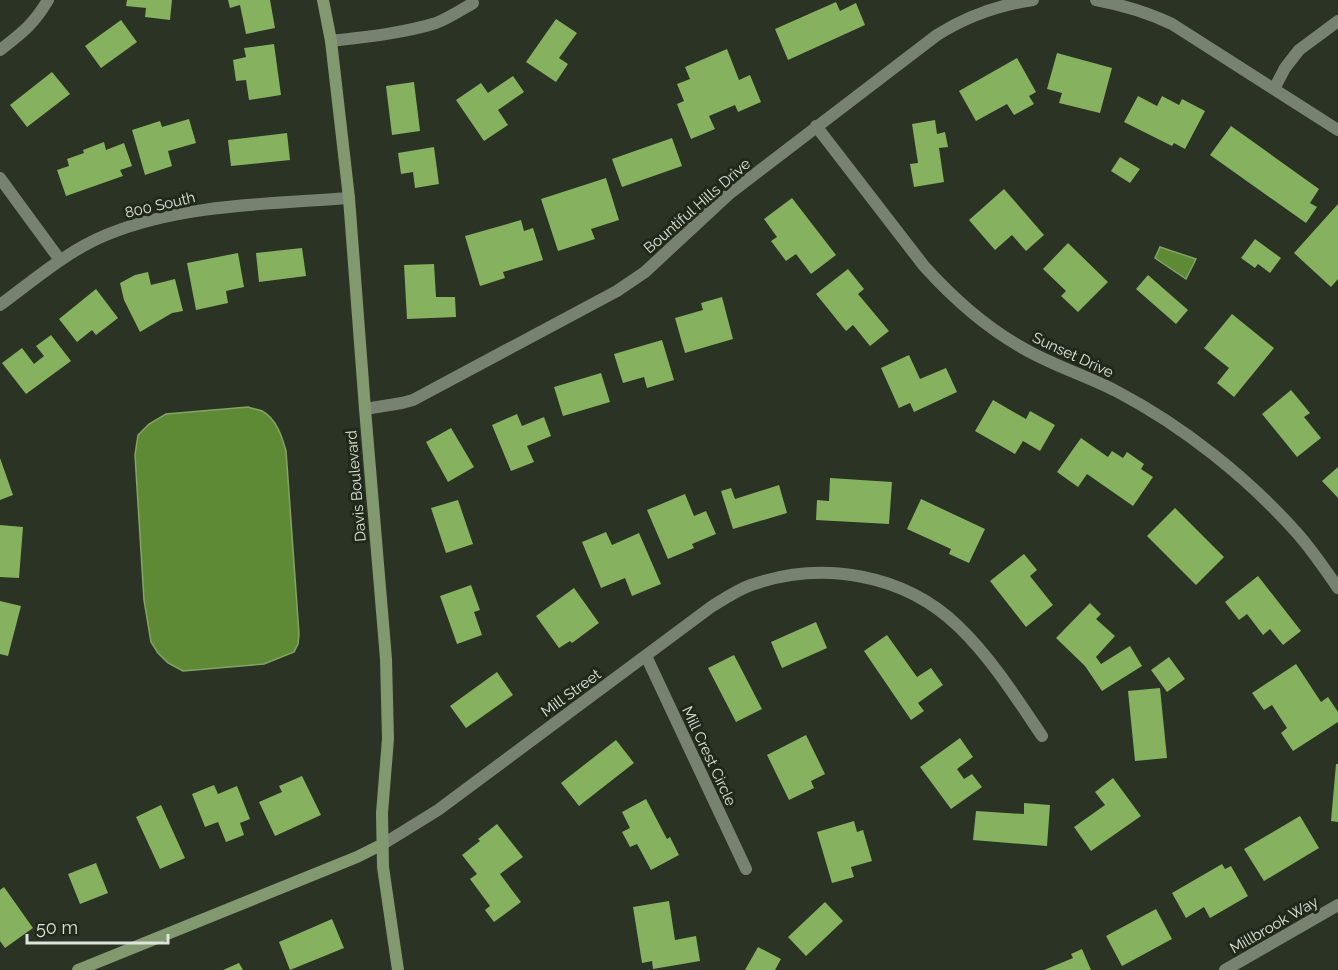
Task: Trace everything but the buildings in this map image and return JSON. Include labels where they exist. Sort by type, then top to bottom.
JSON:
[{"type":"street","points":[[0,50],[31,24],[48,0]]},
{"type":"street","name":"Davis Boulevard","points":[[324,0],[331,41],[349,198],[386,659],[388,739],[382,813],[384,875],[398,970]]},
{"type":"street","name":"Bountiful Hills Drive","points":[[365,409],[402,404],[412,400],[632,282],[729,194],[923,45],[967,18],[999,6],[1033,0]]},
{"type":"street","points":[[1096,0],[1116,3],[1172,24],[1338,130]]},
{"type":"street","points":[[331,41],[418,28],[456,14],[473,3]]},
{"type":"street","points":[[1274,89],[1288,63],[1299,50],[1338,21]]},
{"type":"street","name":"Sunset Drive","points":[[816,126],[924,266],[965,308],[1021,347],[1141,405],[1193,440],[1237,475],[1279,514],[1298,534],[1338,588]]},
{"type":"street","points":[[0,178],[60,260]]},
{"type":"street","name":"800 South","points":[[0,305],[82,246],[132,226],[170,215],[209,209],[349,198]]},
{"type":"street","name":"Mill Street","points":[[78,970],[357,857],[383,843],[438,810],[711,607],[751,585],[777,578],[831,573],[860,576],[889,584],[917,596],[939,610],[978,648],[1011,689],[1042,736]]},
{"type":"street","name":"Mill Crest Circle","points":[[646,656],[746,869]]},
{"type":"street","name":"Millbrook Way","points":[[1225,970],[1338,905]]},
{"type":"shaded area","points":[[1160,247],[1196,259],[1186,279],[1155,258]]},
{"type":"shaded area","points":[[248,407],[262,411],[272,419],[286,451],[298,644],[294,652],[264,664],[183,671],[168,663],[151,642],[144,600],[135,455],[138,435],[149,424],[166,414]]}]
